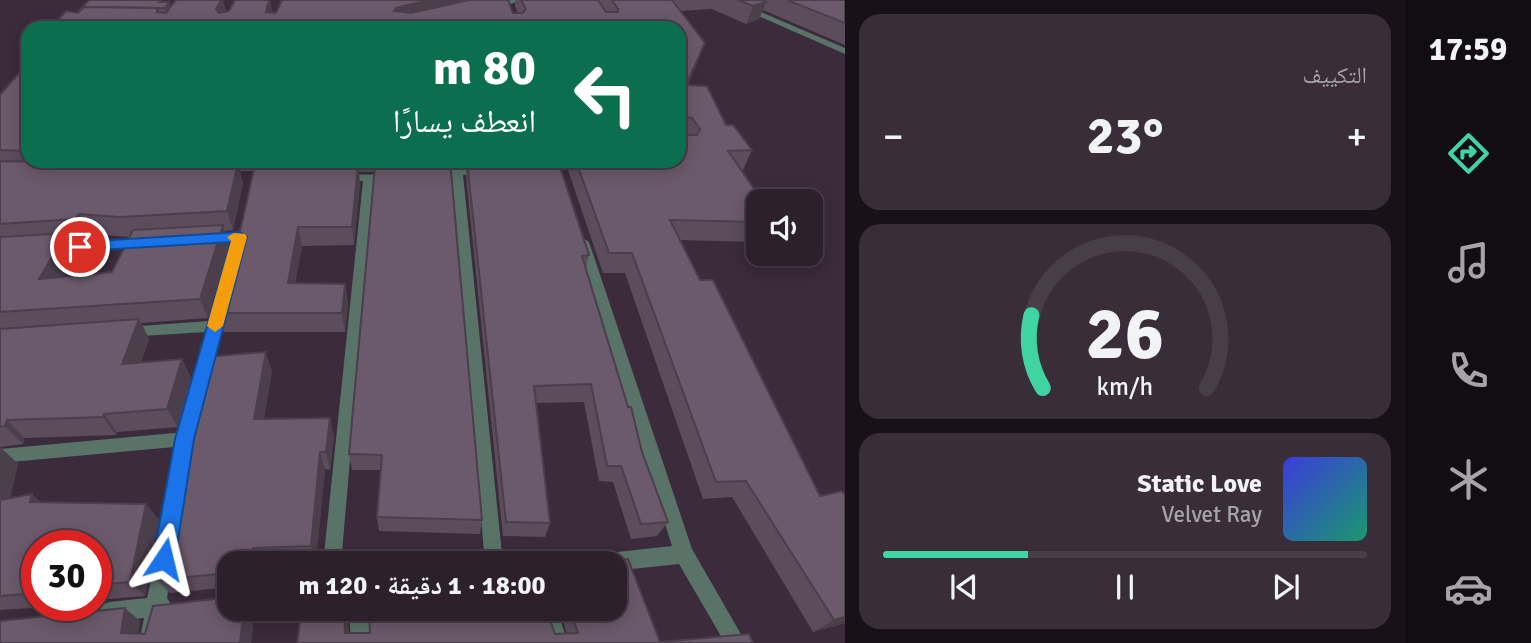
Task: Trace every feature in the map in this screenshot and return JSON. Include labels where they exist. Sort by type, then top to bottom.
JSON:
[{"type":"street","points":[[483,10],[519,0]]},
{"type":"street","points":[[726,0],[845,51]]},
{"type":"street","points":[[507,4],[512,16]]},
{"type":"street","points":[[448,168],[492,551]]},
{"type":"street","points":[[420,174],[448,168],[495,169]]},
{"type":"street","points":[[324,178],[407,175]]},
{"type":"street","points":[[333,551],[369,178]]},
{"type":"street","points":[[579,229],[684,554],[736,643]]},
{"type":"street","points":[[200,239],[239,237]]},
{"type":"street","points":[[40,249],[160,242]]},
{"type":"street","points":[[198,389],[226,288]]},
{"type":"street","points":[[107,333],[215,326]]},
{"type":"street","points":[[0,456],[185,439]]},
{"type":"street","points":[[149,643],[167,542]]},
{"type":"street","points":[[627,560],[684,554]]},
{"type":"street","points":[[112,612],[180,604]]},
{"type":"street","points":[[360,621],[361,643]]},
{"type":"street","points":[[551,621],[558,643]]},
{"type":"building","points":[[89,0],[169,2],[165,8],[85,7],[79,11]]},
{"type":"building","points":[[176,0],[221,0],[216,9],[219,13],[229,11],[235,0],[269,0],[266,12],[276,13],[282,0],[429,0],[396,8],[394,11],[411,13],[469,0],[508,0],[513,13],[523,13],[526,9],[521,0],[598,0],[606,12],[618,12],[612,0],[672,0],[705,43],[686,85],[686,21],[57,21],[66,11],[78,13],[84,7],[157,8],[157,12],[166,13]]},
{"type":"building","points":[[738,0],[762,0],[766,2],[753,6]]},
{"type":"building","points":[[787,0],[845,0],[845,23]]},
{"type":"building","points":[[20,59],[21,151],[0,150],[0,95],[20,72]]},
{"type":"building","points":[[686,85],[707,86],[726,125],[733,125],[752,150],[728,151],[754,189],[746,189],[746,222],[670,220],[700,280],[713,280],[820,496],[842,491],[845,495],[845,617],[834,620],[746,481],[716,482],[632,253],[609,253],[579,168],[686,168],[686,135],[697,135],[700,129],[692,118],[686,117]]},
{"type":"building","points":[[0,161],[21,161],[21,168],[237,168],[227,211],[120,217],[79,214],[75,219],[0,224]]},
{"type":"building","points":[[254,168],[358,168],[352,227],[298,227],[288,283],[345,284],[342,313],[217,313]]},
{"type":"building","points":[[375,168],[451,168],[482,520],[377,517],[382,455],[349,454]]},
{"type":"building","points":[[468,168],[560,168],[589,255],[582,256],[628,407],[631,407],[642,452],[668,522],[641,524],[621,466],[607,466],[591,384],[534,386],[550,523],[506,522]]},
{"type":"building","points":[[223,225],[200,299],[0,312],[0,237],[66,233],[39,279],[112,272],[133,230]]},
{"type":"building","points":[[139,319],[122,364],[182,359],[167,409],[104,414],[103,417],[7,420],[5,426],[0,427],[0,329]]},
{"type":"building","points":[[266,352],[254,419],[330,418],[326,452],[320,452],[311,546],[217,551],[217,574],[157,580],[186,422],[204,357]]},
{"type":"building","points":[[32,494],[30,502],[146,504],[130,582],[112,584],[112,530],[21,530],[21,594],[0,596],[0,500]]},
{"type":"building","points":[[627,559],[660,642],[749,634],[753,643],[297,643],[300,621],[344,621],[345,633],[370,633],[370,621],[550,621],[555,634],[578,633],[574,621],[627,621]]},
{"type":"building","points":[[217,599],[217,621],[243,621],[240,643],[0,643],[0,621],[21,619],[21,621],[112,621],[112,609],[125,608],[121,633],[145,634],[153,606]]},
{"type":"slow traffic","points":[[215,326],[240,237],[234,237]]},
{"type":"route","points":[[80,247],[240,237],[185,439],[164,559]]}]
